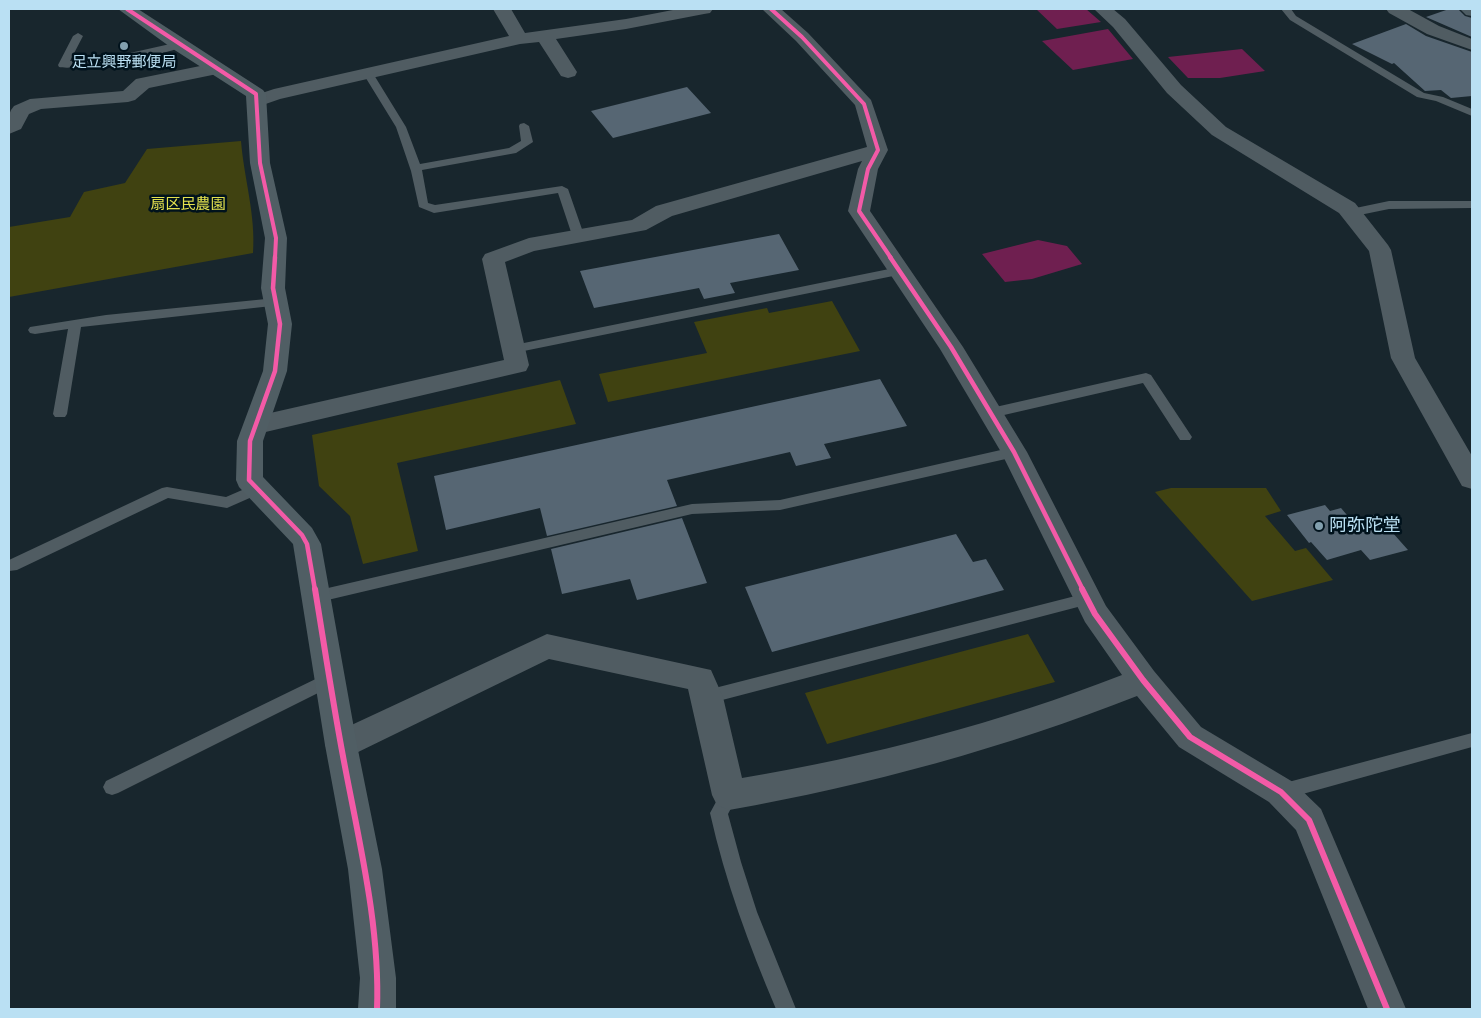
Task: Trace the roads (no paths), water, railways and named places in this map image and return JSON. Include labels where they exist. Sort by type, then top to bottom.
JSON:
[{"type":"street","points":[[128,9],[215,69],[253,91],[258,101],[260,163],[276,238],[273,288],[280,324],[276,371],[250,442],[249,480],[302,535],[307,544],[340,745],[354,802],[365,869],[378,978],[377,1009]]},
{"type":"street","points":[[502,9],[520,39]]},
{"type":"street","points":[[258,101],[274,95],[369,75],[520,39],[626,24],[681,11],[704,9]]},
{"type":"street","points":[[771,9],[802,37],[864,104],[878,144],[878,150],[868,169],[860,211],[951,347],[1014,452],[1095,614],[1143,680],[1190,737],[1281,792],[1309,820],[1387,1009]]},
{"type":"street","points":[[1103,9],[1118,23],[1174,89],[1219,131],[1347,208],[1380,250],[1403,358],[1472,479]]},
{"type":"street","points":[[1394,9],[1433,30],[1472,45]]},
{"type":"street","points":[[544,35],[568,72]]},
{"type":"street","points":[[9,128],[14,125],[21,110],[37,103],[128,96],[143,83],[215,69]]},
{"type":"street","points":[[256,425],[518,365],[493,260],[529,244],[638,225],[664,211],[878,150]]},
{"type":"street","points":[[340,745],[547,646],[700,679],[707,696],[729,795],[800,784],[968,741],[1105,695],[1143,680]]},
{"type":"lane","points":[[1286,9],[1294,18],[1421,96],[1439,99],[1472,112]]},
{"type":"lane","points":[[78,36],[63,65],[109,61],[150,54],[179,45]]},
{"type":"lane","points":[[369,75],[400,128],[416,168],[423,205],[434,209],[562,189],[578,235]]},
{"type":"lane","points":[[416,168],[512,151],[527,142],[524,126]]},
{"type":"lane","points":[[1350,213],[1389,205],[1472,206]]},
{"type":"lane","points":[[514,348],[900,271]]},
{"type":"lane","points":[[35,330],[106,319],[276,302]]},
{"type":"lane","points":[[60,414],[75,324]]},
{"type":"lane","points":[[991,413],[1146,378],[1185,437]]},
{"type":"lane","points":[[315,597],[692,509],[780,505],[1014,452]]},
{"type":"lane","points":[[11,566],[167,492],[227,503],[256,489]]},
{"type":"lane","points":[[707,696],[1087,599]]},
{"type":"lane","points":[[112,787],[330,679]]},
{"type":"lane","points":[[1281,792],[1472,740]]},
{"type":"lane","points":[[729,795],[719,813],[727,851],[774,982],[786,1009]]},
{"type":"place","name":"足立興野郵便局","points":[[124,46]]},
{"type":"place","name":"阿弥陀堂","points":[[1319,526]]},
{"type":"park label","name":"扇区民農園","points":[[188,205]]}]
